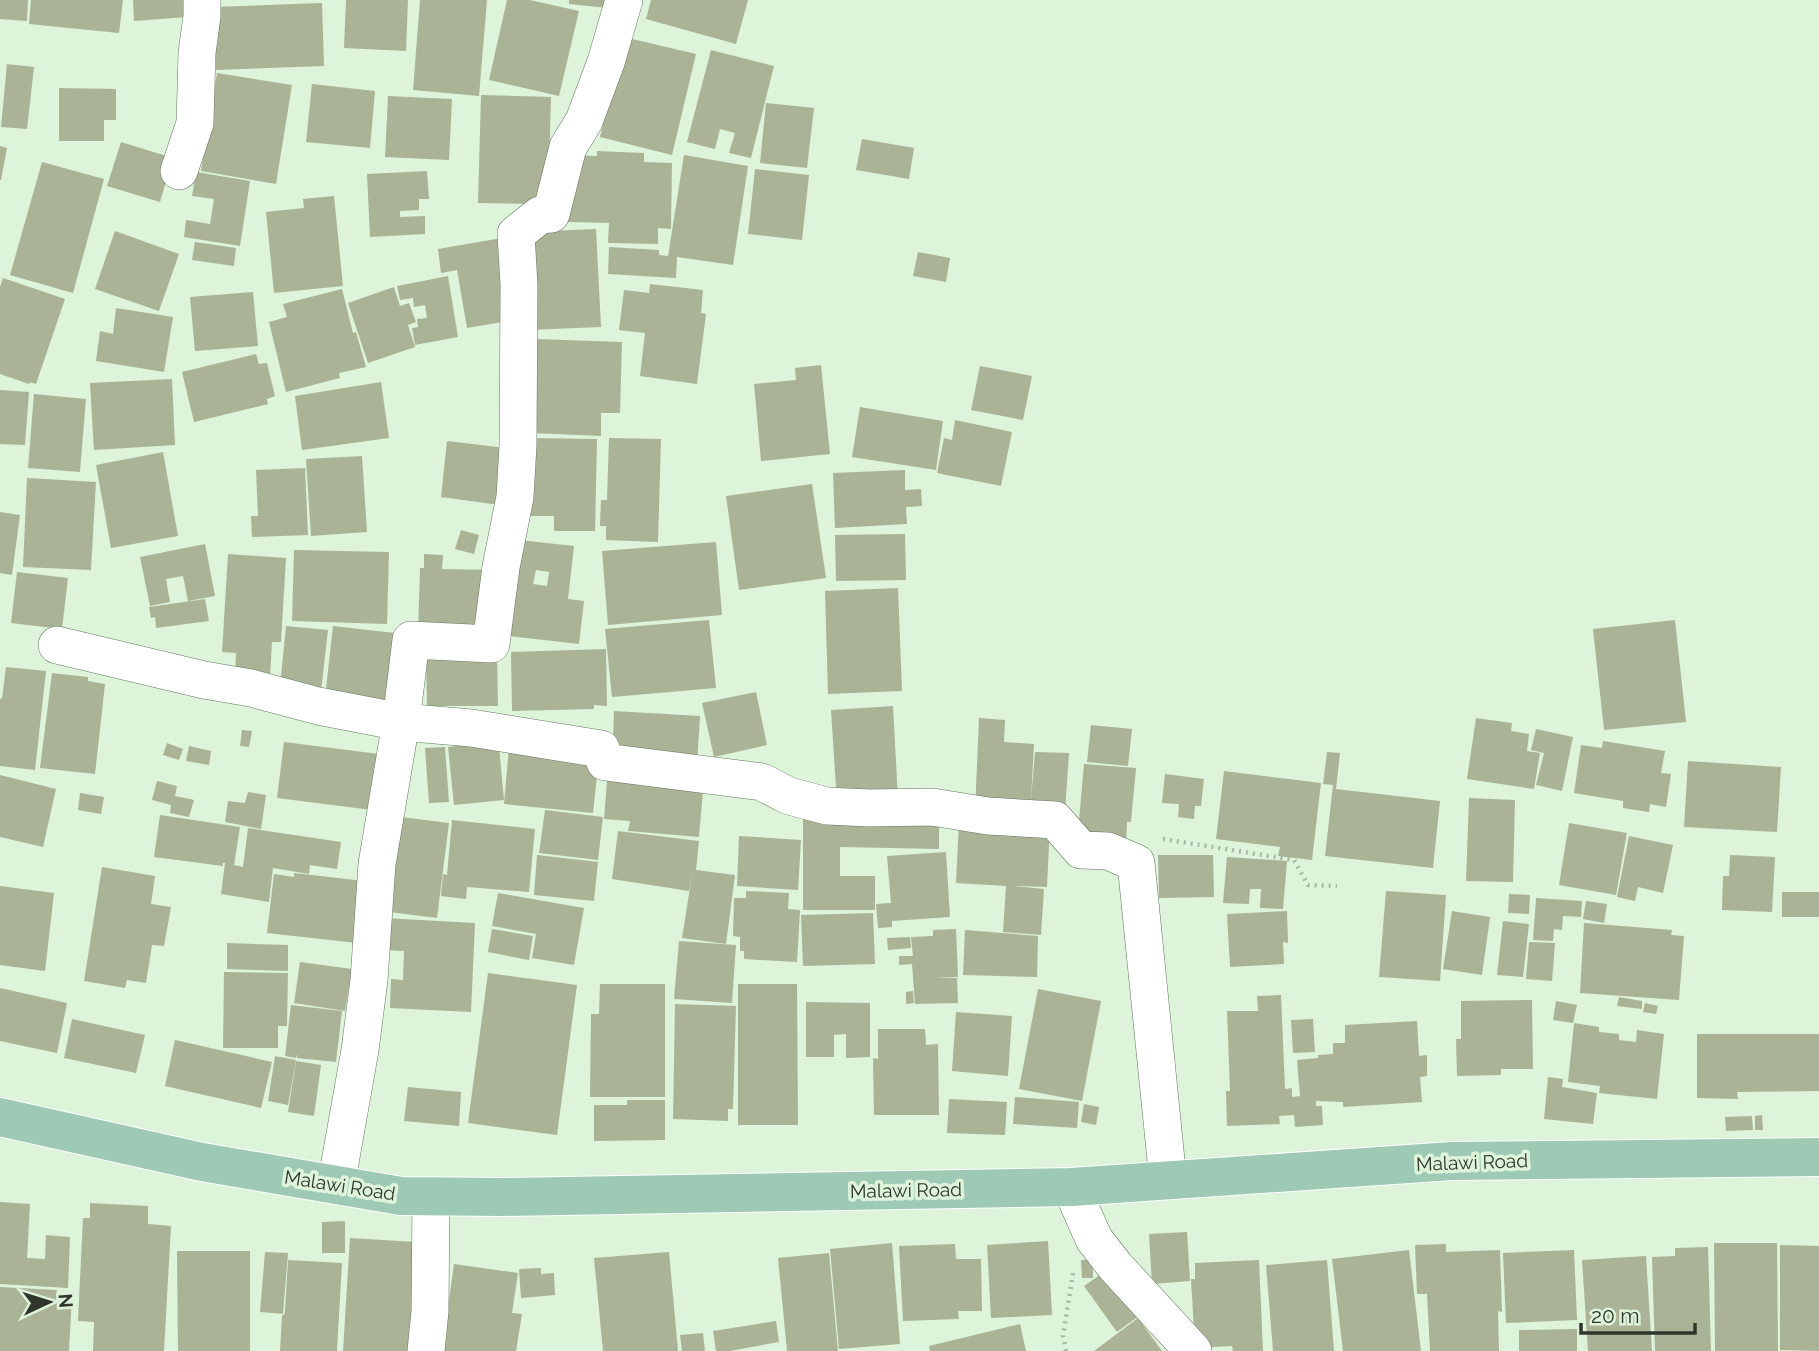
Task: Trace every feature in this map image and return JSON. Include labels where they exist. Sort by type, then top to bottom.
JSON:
[{"type":"main road","name":"Malawi Road","points":[[0,1117],[202,1162],[401,1196],[502,1197],[1071,1186],[1452,1161],[1819,1157]]},
{"type":"street","points":[[179,171],[195,123],[202,0]]},
{"type":"street","points":[[336,1185],[360,1050],[369,980],[377,864],[401,722],[411,640],[491,644],[501,567],[515,497],[519,285],[516,234],[540,215],[551,214],[568,147],[584,121],[606,62],[624,0]]},
{"type":"street","points":[[57,645],[204,680],[251,688],[318,706],[401,722],[471,728],[601,749],[605,762],[762,782],[789,796],[827,806],[932,807],[988,816],[1055,820],[1081,850],[1108,851],[1136,863],[1168,1180]]},
{"type":"street","points":[[1071,1186],[1094,1239],[1115,1266],[1193,1351]]},
{"type":"street","points":[[426,1351],[430,1311],[431,1196]]},
{"type":"path","points":[[1136,863],[1140,837],[1190,842],[1294,860],[1308,885],[1337,886]]},
{"type":"path","points":[[1066,1351],[1063,1336],[1076,1253],[1094,1239]]},
{"type":"building","points":[[0,0],[28,0],[27,21],[0,19]]},
{"type":"building","points":[[31,0],[123,0],[119,33],[29,24]]},
{"type":"building","points":[[133,0],[199,0],[200,16],[134,21]]},
{"type":"building","points":[[346,0],[408,0],[406,51],[344,48]]},
{"type":"building","points":[[420,0],[487,0],[479,96],[413,90]]},
{"type":"building","points":[[507,0],[530,0],[579,11],[559,96],[489,80]]},
{"type":"building","points":[[569,0],[619,0],[618,9],[569,4]]},
{"type":"building","points":[[651,0],[748,0],[736,44],[646,19]]},
{"type":"building","points":[[322,3],[324,66],[216,70],[214,7]]},
{"type":"building","points":[[624,37],[696,54],[672,155],[600,137]]},
{"type":"building","points":[[711,50],[774,66],[751,158],[729,153],[735,133],[720,129],[715,149],[687,142]]},
{"type":"building","points":[[7,64],[34,67],[27,129],[1,127]]},
{"type":"building","points":[[217,73],[292,85],[276,184],[201,171]]},
{"type":"building","points":[[312,84],[375,91],[370,148],[306,142]]},
{"type":"building","points":[[59,88],[116,89],[116,120],[104,120],[104,141],[59,141]]},
{"type":"building","points":[[481,95],[551,97],[548,204],[478,203]]},
{"type":"building","points":[[388,96],[452,99],[449,160],[385,157]]},
{"type":"building","points":[[766,103],[814,108],[807,168],[760,163]]},
{"type":"building","points":[[862,139],[914,148],[909,179],[856,170]]},
{"type":"building","points":[[121,142],[173,158],[160,202],[107,186]]},
{"type":"building","points":[[0,146],[7,148],[1,180],[0,180]]},
{"type":"building","points":[[597,151],[644,153],[644,162],[672,163],[671,229],[658,228],[658,244],[608,243],[609,223],[568,222],[569,155],[597,156]]},
{"type":"building","points":[[684,155],[748,166],[733,265],[677,257],[676,278],[608,274],[609,247],[659,250],[659,255],[668,256]]},
{"type":"building","points":[[42,162],[104,179],[73,293],[10,275]]},
{"type":"building","points":[[755,169],[809,175],[802,240],[748,234]]},
{"type":"building","points":[[427,171],[429,199],[419,199],[419,210],[400,211],[400,217],[425,216],[425,234],[370,237],[367,174]]},
{"type":"building","points":[[196,172],[250,181],[240,246],[184,237],[186,220],[210,224],[214,199],[192,196]]},
{"type":"building","points":[[334,196],[343,286],[274,293],[266,212],[304,208],[303,199]]},
{"type":"building","points":[[596,229],[601,327],[528,330],[523,232]]},
{"type":"building","points":[[115,231],[179,254],[159,311],[95,289]]},
{"type":"building","points":[[502,238],[515,320],[467,328],[457,270],[441,273],[438,249]]},
{"type":"building","points":[[195,242],[236,248],[234,266],[192,260]]},
{"type":"building","points":[[918,252],[950,258],[946,282],[913,276]]},
{"type":"building","points":[[448,276],[458,337],[415,345],[412,328],[418,327],[417,319],[427,318],[425,305],[414,307],[413,298],[400,300],[397,286]]},
{"type":"building","points":[[3,278],[65,299],[36,384],[0,374],[0,287]]},
{"type":"building","points":[[650,284],[703,290],[701,313],[706,314],[697,384],[640,376],[645,333],[619,330],[624,290],[649,293]]},
{"type":"building","points":[[394,287],[400,306],[409,303],[416,322],[408,325],[415,347],[368,363],[348,303]]},
{"type":"building","points":[[342,289],[353,333],[356,332],[366,367],[339,373],[340,378],[286,392],[269,322],[287,317],[283,304]]},
{"type":"building","points":[[253,292],[258,346],[195,351],[190,297]]},
{"type":"building","points":[[116,308],[173,317],[164,372],[96,361],[100,331],[113,334]]},
{"type":"building","points":[[535,339],[622,342],[620,413],[601,413],[601,436],[532,433]]},
{"type":"building","points":[[256,354],[259,364],[267,363],[275,396],[267,399],[268,404],[194,422],[182,372]]},
{"type":"building","points":[[821,365],[830,454],[761,461],[754,384],[796,380],[795,368]]},
{"type":"building","points":[[980,366],[1032,376],[1023,420],[971,410]]},
{"type":"building","points":[[172,379],[175,445],[94,450],[90,383]]},
{"type":"building","points":[[381,382],[389,438],[302,450],[295,396]]},
{"type":"building","points":[[0,390],[29,392],[25,445],[0,444]]},
{"type":"building","points":[[34,394],[86,399],[80,472],[28,468]]},
{"type":"building","points":[[860,407],[943,421],[936,470],[852,457]]},
{"type":"building","points":[[955,420],[1012,432],[1001,486],[937,473],[944,438],[952,440]]},
{"type":"building","points":[[528,438],[597,439],[595,531],[554,531],[554,516],[527,516]]},
{"type":"building","points":[[609,438],[661,439],[658,542],[606,540],[606,526],[600,526],[601,500],[607,500]]},
{"type":"building","points":[[447,441],[514,449],[507,506],[441,497]]},
{"type":"building","points":[[163,452],[178,536],[111,548],[96,465]]},
{"type":"building","points":[[362,456],[367,532],[311,536],[306,459]]},
{"type":"building","points":[[305,468],[308,535],[252,537],[251,516],[258,516],[256,470]]},
{"type":"building","points":[[905,470],[905,490],[921,489],[922,506],[906,507],[907,524],[835,528],[833,473]]},
{"type":"building","points":[[27,478],[96,482],[91,570],[23,567]]},
{"type":"building","points":[[812,484],[826,578],[739,590],[726,496]]},
{"type":"building","points":[[0,512],[20,515],[12,575],[0,573]]},
{"type":"building","points":[[461,530],[479,535],[474,554],[455,549]]},
{"type":"building","points":[[905,534],[906,580],[836,581],[835,535]]},
{"type":"building","points":[[510,539],[574,546],[568,599],[584,601],[579,644],[500,635]],"holes":[[[536,570],[549,572],[547,586],[533,584]]]},
{"type":"building","points":[[716,542],[722,615],[608,625],[602,551]]},
{"type":"building","points":[[205,544],[215,596],[188,601],[183,576],[166,579],[170,602],[150,606],[140,557]]},
{"type":"building","points":[[294,550],[389,552],[387,624],[292,621]]},
{"type":"building","points":[[228,554],[286,558],[281,642],[272,642],[270,678],[235,676],[236,653],[222,652]]},
{"type":"building","points":[[424,554],[443,555],[442,569],[493,570],[482,635],[418,633],[420,568],[424,568]]},
{"type":"building","points":[[17,572],[68,578],[62,629],[11,623]]},
{"type":"building","points":[[898,588],[902,691],[828,694],[825,591]]},
{"type":"building","points":[[205,599],[209,621],[156,628],[155,617],[151,618],[149,607]]},
{"type":"building","points":[[709,620],[716,688],[612,697],[605,629]]},
{"type":"building","points":[[1675,620],[1686,722],[1604,730],[1593,629]]},
{"type":"building","points":[[286,626],[328,630],[321,691],[280,686]]},
{"type":"building","points":[[333,626],[404,634],[396,705],[325,698]]},
{"type":"building","points":[[606,649],[607,706],[594,705],[594,709],[512,711],[511,652]]},
{"type":"building","points":[[497,654],[498,706],[427,706],[426,655]]},
{"type":"building","points":[[6,667],[46,671],[35,770],[0,766],[0,698],[2,699]]},
{"type":"building","points":[[52,673],[88,677],[88,681],[105,684],[95,774],[40,768]]},
{"type":"building","points":[[756,692],[767,745],[714,757],[702,703]]},
{"type":"building","points":[[893,706],[898,799],[837,803],[831,710]]},
{"type":"building","points":[[614,711],[700,716],[697,765],[612,761]]},
{"type":"building","points":[[979,718],[1005,720],[1004,742],[1034,744],[1031,800],[1035,752],[1069,753],[1065,813],[975,812]]},
{"type":"building","points":[[1476,718],[1512,723],[1511,731],[1529,734],[1527,751],[1540,753],[1534,789],[1467,779]]},
{"type":"building","points":[[1091,725],[1132,729],[1128,766],[1087,762]]},
{"type":"building","points":[[1536,729],[1573,737],[1562,791],[1536,785],[1544,753],[1531,750]]},
{"type":"building","points":[[242,730],[252,731],[249,747],[240,746]]},
{"type":"building","points":[[498,736],[504,800],[454,805],[448,747],[472,744]]},
{"type":"building","points":[[1603,741],[1665,751],[1661,773],[1671,774],[1666,807],[1650,804],[1649,812],[1623,808],[1623,801],[1574,793],[1581,745],[1602,748]]},
{"type":"building","points":[[284,742],[379,754],[372,810],[277,798]]},
{"type":"building","points":[[167,743],[183,749],[179,760],[163,755]]},
{"type":"building","points":[[189,746],[211,751],[209,765],[186,761]]},
{"type":"building","points":[[445,747],[449,802],[429,803],[425,748]]},
{"type":"building","points":[[509,747],[599,756],[593,813],[504,804]]},
{"type":"building","points":[[1327,752],[1340,753],[1336,789],[1440,801],[1433,868],[1325,856],[1333,785],[1323,784]]},
{"type":"building","points":[[1688,761],[1781,767],[1777,832],[1684,827]]},
{"type":"building","points":[[1084,764],[1136,768],[1131,822],[1127,822],[1126,847],[1077,843]]},
{"type":"building","points":[[608,769],[704,778],[699,837],[628,831],[630,821],[604,819]]},
{"type":"building","points":[[1224,771],[1321,783],[1312,860],[1278,856],[1280,847],[1216,839]]},
{"type":"building","points":[[1165,774],[1204,779],[1201,806],[1195,806],[1194,819],[1178,817],[1179,804],[1162,803]]},
{"type":"building","points":[[0,775],[56,789],[43,847],[0,837]]},
{"type":"building","points":[[157,781],[177,786],[175,796],[194,800],[189,817],[170,813],[171,805],[152,800]]},
{"type":"building","points":[[248,792],[266,795],[261,829],[225,822],[228,801],[245,803]]},
{"type":"building","points":[[80,793],[104,797],[101,814],[78,810]]},
{"type":"building","points":[[1469,798],[1515,800],[1513,882],[1466,881]]},
{"type":"building","points":[[545,810],[603,817],[598,860],[539,853]]},
{"type":"building","points":[[803,811],[939,811],[939,849],[840,847],[840,876],[875,876],[875,910],[803,910]]},
{"type":"building","points":[[160,815],[240,827],[234,865],[243,867],[248,828],[341,842],[337,869],[310,865],[309,874],[273,868],[269,902],[221,894],[225,863],[223,866],[154,857]]},
{"type":"building","points":[[401,817],[449,823],[437,918],[389,912]]},
{"type":"building","points":[[452,820],[535,829],[529,892],[467,887],[466,899],[441,896],[443,874],[447,875]]},
{"type":"building","points":[[959,821],[1050,824],[1047,887],[1013,886],[1044,889],[1041,935],[1003,932],[1006,886],[956,883]]},
{"type":"building","points":[[1569,823],[1627,833],[1616,895],[1559,885]]},
{"type":"building","points":[[618,831],[699,841],[696,870],[735,875],[726,944],[682,938],[693,869],[689,891],[612,879]]},
{"type":"building","points":[[739,836],[801,840],[798,890],[737,886]]},
{"type":"building","points":[[1629,836],[1673,845],[1663,893],[1638,887],[1635,901],[1617,897]]},
{"type":"building","points":[[946,852],[950,917],[892,921],[892,927],[878,928],[876,904],[891,903],[887,856]]},
{"type":"building","points":[[537,855],[598,862],[594,901],[534,895]]},
{"type":"building","points":[[1158,855],[1213,855],[1214,897],[1159,898]]},
{"type":"building","points":[[1730,855],[1775,857],[1772,912],[1722,910],[1723,876],[1729,876]]},
{"type":"building","points":[[1227,857],[1287,861],[1283,909],[1260,908],[1261,889],[1250,889],[1249,904],[1223,903]]},
{"type":"building","points":[[102,867],[155,876],[151,904],[171,907],[164,946],[152,945],[146,983],[127,980],[125,988],[84,981]]},
{"type":"building","points":[[294,873],[373,882],[366,944],[267,933],[274,874],[294,877]]},
{"type":"building","points":[[0,886],[54,893],[45,971],[0,965]]},
{"type":"building","points":[[746,891],[789,893],[788,909],[800,910],[797,962],[744,959],[744,951],[740,951],[740,937],[733,936],[734,898],[746,898]]},
{"type":"building","points":[[1386,891],[1446,895],[1440,981],[1379,977]]},
{"type":"building","points":[[1782,892],[1819,892],[1819,917],[1782,917]]},
{"type":"building","points":[[498,893],[584,908],[574,965],[532,958],[536,934],[492,926]]},
{"type":"building","points":[[1509,894],[1530,895],[1529,914],[1508,913]]},
{"type":"building","points":[[1536,898],[1582,901],[1581,917],[1563,916],[1562,930],[1554,929],[1553,941],[1533,940]]},
{"type":"building","points":[[1586,901],[1607,904],[1604,923],[1583,919]]},
{"type":"building","points":[[1287,911],[1288,943],[1283,942],[1284,964],[1230,967],[1227,914]]},
{"type":"building","points":[[1452,911],[1490,917],[1482,975],[1443,969]]},
{"type":"building","points":[[873,913],[875,964],[803,966],[801,915]]},
{"type":"building","points":[[384,918],[475,923],[471,1012],[390,1008],[391,979],[403,980],[404,951],[382,950]]},
{"type":"building","points":[[1503,921],[1529,924],[1523,977],[1497,975]]},
{"type":"building","points":[[1584,923],[1672,930],[1671,935],[1684,936],[1679,1000],[1580,993]]},
{"type":"building","points":[[492,929],[533,936],[529,960],[488,952]]},
{"type":"building","points":[[956,929],[958,977],[934,977],[957,978],[958,1003],[915,1004],[912,964],[899,965],[899,956],[913,956],[911,937],[933,936],[933,930]]},
{"type":"building","points":[[965,930],[1038,936],[1037,977],[963,975]]},
{"type":"building","points":[[910,937],[911,948],[888,950],[887,938]]},
{"type":"building","points":[[679,941],[736,945],[732,1003],[674,999]]},
{"type":"building","points":[[1529,942],[1555,943],[1552,981],[1526,979]]},
{"type":"building","points":[[227,943],[288,945],[288,971],[227,969]]},
{"type":"building","points":[[300,962],[352,969],[345,1011],[294,1003]]},
{"type":"building","points":[[224,972],[288,973],[287,1026],[278,1026],[278,1048],[223,1048]]},
{"type":"building","points":[[488,973],[577,985],[557,1135],[468,1123]]},
{"type":"building","points":[[600,984],[665,984],[665,1097],[590,1097],[591,1014],[599,1014]]},
{"type":"building","points":[[738,984],[797,984],[798,1125],[738,1125]]},
{"type":"building","points":[[0,988],[67,1003],[57,1053],[0,1041]]},
{"type":"building","points":[[1038,989],[1101,1001],[1082,1101],[1019,1089]]},
{"type":"building","points":[[913,991],[914,1003],[906,1004],[906,992]]},
{"type":"building","points":[[1281,995],[1285,1089],[1292,1088],[1292,1097],[1300,1096],[1297,1060],[1333,1054],[1333,1043],[1345,1043],[1345,1025],[1417,1021],[1419,1056],[1427,1055],[1427,1076],[1420,1077],[1422,1102],[1343,1107],[1343,1102],[1316,1101],[1316,1106],[1322,1106],[1323,1125],[1295,1127],[1294,1115],[1279,1116],[1280,1124],[1227,1126],[1226,1091],[1230,1091],[1227,1011],[1258,1011],[1257,996]]},
{"type":"building","points":[[1619,997],[1642,1001],[1642,1009],[1617,1006]]},
{"type":"building","points":[[1532,1000],[1533,1069],[1501,1069],[1501,1075],[1457,1076],[1456,1039],[1461,1039],[1461,1001]]},
{"type":"building","points":[[1556,1001],[1577,1005],[1573,1023],[1553,1020]]},
{"type":"building","points":[[806,1002],[870,1003],[870,1057],[846,1058],[846,1034],[834,1035],[834,1057],[806,1057]]},
{"type":"building","points":[[1645,1003],[1658,1006],[1656,1014],[1643,1012]]},
{"type":"building","points":[[675,1004],[736,1006],[733,1109],[728,1109],[728,1121],[673,1119]]},
{"type":"building","points":[[291,1005],[342,1011],[336,1062],[297,1058],[297,1054],[296,1058],[285,1056]]},
{"type":"building","points":[[956,1012],[1012,1016],[1008,1076],[952,1071]]},
{"type":"building","points":[[72,1019],[145,1035],[136,1073],[64,1058]]},
{"type":"building","points":[[1313,1019],[1315,1052],[1293,1053],[1291,1020]]},
{"type":"building","points":[[1574,1023],[1599,1027],[1599,1032],[1619,1034],[1619,1040],[1636,1042],[1637,1030],[1664,1034],[1657,1099],[1599,1093],[1600,1086],[1568,1082]]},
{"type":"building","points":[[878,1029],[925,1029],[926,1045],[938,1044],[939,1115],[874,1115],[873,1058],[878,1059]]},
{"type":"building","points":[[1697,1034],[1819,1034],[1819,1091],[1737,1092],[1738,1099],[1697,1098]]},
{"type":"building","points":[[175,1040],[272,1062],[261,1108],[165,1086]]},
{"type":"building","points":[[275,1056],[296,1060],[288,1105],[268,1101]]},
{"type":"building","points":[[296,1061],[321,1065],[314,1116],[288,1112]]},
{"type":"building","points":[[1548,1077],[1563,1079],[1562,1087],[1597,1093],[1593,1124],[1544,1119]]},
{"type":"building","points":[[408,1087],[461,1092],[459,1126],[404,1121]]},
{"type":"building","points":[[1015,1097],[1079,1102],[1077,1128],[1013,1124]]},
{"type":"building","points":[[949,1099],[1007,1102],[1005,1135],[947,1133]]},
{"type":"building","points":[[627,1100],[665,1100],[665,1140],[594,1141],[594,1105],[627,1105]]},
{"type":"building","points":[[1084,1104],[1099,1107],[1096,1125],[1081,1122]]},
{"type":"building","points":[[1762,1115],[1763,1130],[1755,1130],[1755,1116]]},
{"type":"building","points":[[1752,1116],[1753,1130],[1726,1131],[1725,1117]]},
{"type":"building","points":[[0,1202],[30,1204],[27,1258],[45,1259],[46,1235],[70,1237],[68,1288],[0,1284]]},
{"type":"building","points":[[90,1203],[148,1206],[148,1224],[171,1226],[164,1351],[93,1351],[94,1322],[78,1321],[83,1218],[90,1218]]},
{"type":"building","points":[[345,1221],[345,1253],[322,1253],[322,1222]]},
{"type":"building","points":[[1187,1232],[1190,1281],[1152,1284],[1149,1234]]},
{"type":"building","points":[[350,1238],[416,1242],[422,1351],[343,1351]]},
{"type":"building","points":[[1048,1241],[1052,1315],[991,1318],[987,1245]]},
{"type":"building","points":[[892,1243],[900,1344],[839,1349],[830,1249]]},
{"type":"building","points":[[1714,1243],[1777,1243],[1778,1351],[1715,1351]]},
{"type":"building","points":[[955,1244],[956,1259],[981,1259],[982,1311],[958,1311],[959,1319],[903,1321],[899,1246]]},
{"type":"building","points":[[1446,1244],[1446,1252],[1500,1250],[1502,1312],[1498,1311],[1499,1351],[1430,1351],[1427,1294],[1417,1294],[1415,1245]]},
{"type":"building","points":[[1780,1245],[1819,1246],[1819,1351],[1780,1350]]},
{"type":"building","points":[[1708,1247],[1711,1351],[1655,1351],[1652,1257],[1675,1256],[1675,1248]]},
{"type":"building","points":[[1409,1250],[1421,1351],[1343,1351],[1332,1259]]},
{"type":"building","points":[[1574,1250],[1577,1320],[1506,1323],[1503,1253]]},
{"type":"building","points":[[177,1251],[250,1251],[250,1351],[178,1351]]},
{"type":"building","points":[[265,1252],[288,1253],[283,1314],[260,1312]]},
{"type":"building","points":[[669,1252],[678,1351],[603,1351],[594,1258]]},
{"type":"building","points":[[829,1253],[838,1351],[787,1351],[778,1258]]},
{"type":"building","points":[[1646,1256],[1652,1351],[1588,1351],[1582,1260]]},
{"type":"building","points":[[288,1260],[342,1263],[337,1351],[280,1351]]},
{"type":"building","points":[[1081,1260],[1093,1260],[1093,1278],[1082,1278]]},
{"type":"building","points":[[1259,1260],[1263,1351],[1233,1351],[1232,1346],[1195,1348],[1191,1279],[1195,1279],[1195,1263]]},
{"type":"building","points":[[1327,1260],[1334,1351],[1273,1351],[1266,1265]]},
{"type":"building","points":[[454,1264],[518,1273],[512,1313],[522,1314],[516,1351],[442,1351]]},
{"type":"building","points":[[541,1268],[541,1274],[554,1273],[555,1295],[521,1298],[519,1269]]},
{"type":"building","points":[[1104,1272],[1143,1313],[1117,1332],[1084,1286]]},
{"type":"building","points":[[0,1287],[57,1290],[56,1295],[72,1296],[69,1351],[0,1351]]},
{"type":"building","points":[[1138,1318],[1162,1351],[1094,1351]]},
{"type":"building","points":[[776,1321],[779,1342],[716,1351],[713,1331]]},
{"type":"building","points":[[1020,1324],[1026,1351],[930,1351],[929,1346]]},
{"type":"building","points":[[1577,1329],[1577,1351],[1519,1351],[1519,1330]]},
{"type":"building","points":[[703,1333],[705,1351],[682,1351],[680,1335]]}]
